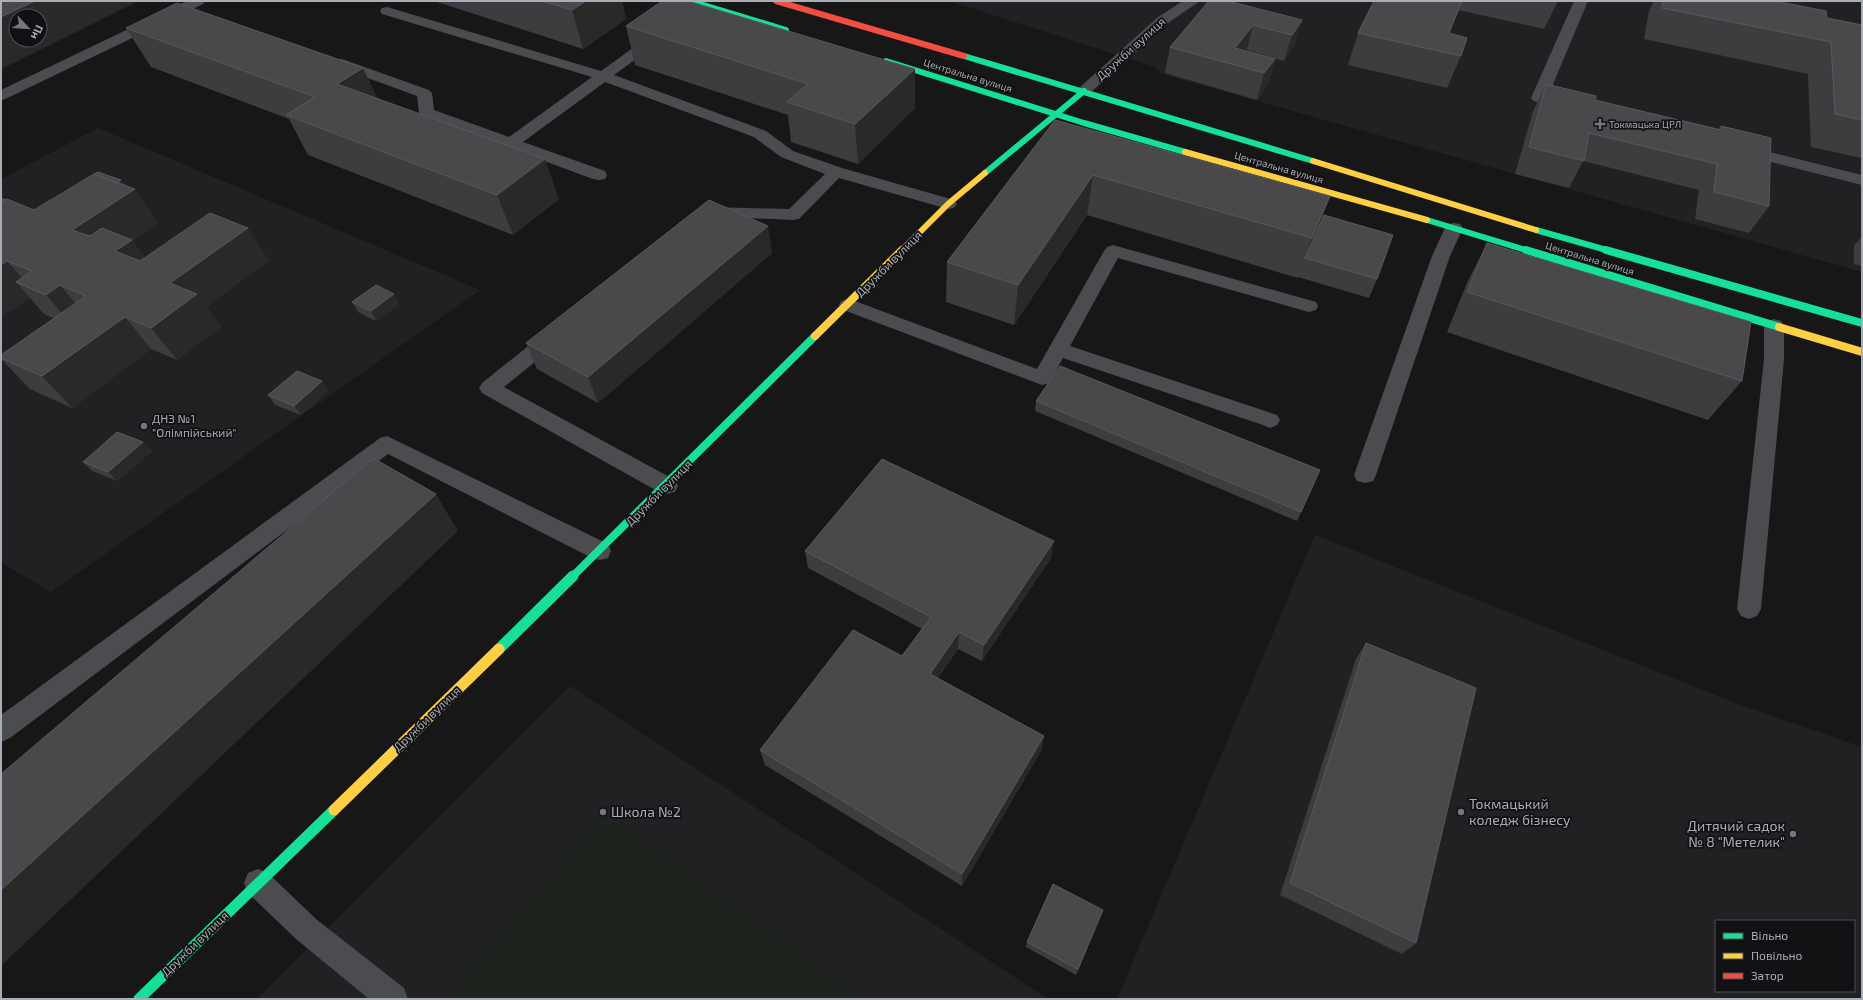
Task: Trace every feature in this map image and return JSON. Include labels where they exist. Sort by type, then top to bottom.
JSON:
[{"type":"street","points":[[1,96],[198,1]]},
{"type":"street","points":[[690,1],[797,34]]},
{"type":"street","name":"Центральна вулиця","points":[[776,1],[1084,91],[1563,238],[1862,323]]},
{"type":"street","name":"Дружби вулиця","points":[[139,999],[667,486],[948,204],[1084,91],[1163,20],[1193,1]]},
{"type":"street","points":[[1581,1],[1539,98],[1584,110]]},
{"type":"street","points":[[387,11],[603,76],[760,134],[787,154],[836,172],[948,204]]},
{"type":"street","points":[[511,143],[642,48]]},
{"type":"street","points":[[322,57],[424,93],[427,113],[599,175]]},
{"type":"street","name":"Центральна вулиця","points":[[881,59],[1057,114],[1454,228],[1862,352]]},
{"type":"street","points":[[1727,146],[1862,180]]},
{"type":"street","points":[[698,221],[710,212],[793,215],[836,172]]},
{"type":"street","points":[[1365,475],[1441,256],[1454,228]]},
{"type":"street","points":[[848,305],[1042,378],[1113,251],[1309,306]]},
{"type":"street","points":[[569,324],[489,388],[667,486]]},
{"type":"street","points":[[1749,609],[1774,359],[1774,326]]},
{"type":"street","points":[[1058,350],[1270,420]]},
{"type":"street","points":[[1,730],[387,444],[600,551]]},
{"type":"street","points":[[258,883],[306,929],[393,999]]},
{"type":"shaded area","name":"Токмацька ЦРЛ","points":[[949,1],[1862,1],[1862,272],[1162,74],[1155,67]]},
{"type":"shaded area","name":"ДНЗ №1 \"Олімпійський\"","points":[[98,128],[480,290],[51,592],[1,562],[1,179]]},
{"type":"shaded area","name":"Токмацький коледж бізнесу","points":[[1315,535],[1735,703],[1862,747],[1862,999],[1117,999]]},
{"type":"shaded area","name":"Школа №2","points":[[570,686],[1048,999],[257,999]]},
{"type":"shaded area","points":[[605,814],[864,999],[446,999]]},
{"type":"building","points":[[1,1],[35,1],[20,8],[8,8],[8,14],[1,17]]},
{"type":"building","points":[[542,1],[586,1],[572,10]]},
{"type":"building","points":[[662,1],[688,1],[915,69],[855,124],[787,102],[808,84],[626,26]]},
{"type":"building","points":[[1209,1],[1228,1],[1302,20],[1292,35],[1253,25],[1235,48],[1275,59],[1264,73],[1170,47]]},
{"type":"building","points":[[1374,1],[1462,1],[1449,33],[1467,38],[1461,56],[1358,33]]},
{"type":"building","points":[[1663,1],[1775,1],[1826,11],[1827,18],[1862,25],[1862,120],[1835,114],[1831,42],[1662,8]]},
{"type":"building","points":[[177,3],[363,68],[337,84],[545,159],[497,195],[286,115],[315,97],[126,28]]},
{"type":"building","points":[[1546,84],[1596,96],[1595,100],[1721,130],[1721,126],[1771,138],[1769,206],[1714,192],[1717,164],[1589,133],[1584,161],[1529,147]]},
{"type":"building","points":[[1055,120],[1330,196],[1312,238],[1093,175],[1018,285],[947,262]]},
{"type":"building","points":[[98,172],[121,180],[117,183],[94,174]]},
{"type":"building","points":[[94,174],[135,189],[72,230],[90,236],[102,228],[132,240],[115,251],[140,261],[210,213],[248,228],[170,283],[197,294],[151,328],[125,317],[42,376],[1,358],[1,355],[86,296],[60,285],[46,295],[16,282],[32,271],[7,261],[1,265],[1,203],[7,199],[34,210]]},
{"type":"building","points":[[1,198],[6,200],[1,203]]},
{"type":"building","points":[[709,200],[768,226],[588,377],[526,343]]},
{"type":"building","points":[[1324,215],[1393,235],[1377,279],[1305,258]]},
{"type":"building","points":[[1487,243],[1751,322],[1742,381],[1467,292]]},
{"type":"building","points":[[376,285],[394,294],[371,311],[352,302]]},
{"type":"building","points":[[1060,366],[1320,470],[1301,512],[1036,401]]},
{"type":"building","points":[[297,371],[322,381],[294,406],[268,395]]},
{"type":"building","points":[[117,432],[143,442],[108,472],[83,462]]},
{"type":"building","points":[[373,458],[436,494],[1,890],[1,774]]},
{"type":"building","points":[[882,459],[1054,541],[984,645],[959,632],[930,674],[1044,736],[962,874],[760,750],[853,630],[902,656],[931,617],[805,551]]},
{"type":"building","points":[[1366,643],[1476,688],[1416,943],[1290,883]]},
{"type":"building","points":[[1053,884],[1103,910],[1078,969],[1027,942]]},
{"type":"traffic: fast","points":[[690,1],[786,30]]},
{"type":"traffic: fast","points":[[964,56],[1313,161]]},
{"type":"traffic: fast","points":[[886,61],[1084,123],[1185,152]]},
{"type":"traffic: fast","points":[[985,173],[1084,91]]},
{"type":"traffic: fast","points":[[1427,220],[1779,327]]},
{"type":"traffic: fast","points":[[1536,230],[1862,323]]},
{"type":"traffic: fast","points":[[499,649],[815,336]]},
{"type":"traffic: fast","points":[[139,999],[334,810]]},
{"type":"traffic: slow","points":[[1185,152],[1427,220]]},
{"type":"traffic: slow","points":[[1313,161],[1536,230]]},
{"type":"traffic: slow","points":[[815,336],[948,204],[985,173]]},
{"type":"traffic: slow","points":[[1779,327],[1862,352]]},
{"type":"traffic: slow","points":[[334,810],[499,649]]},
{"type":"traffic: jam","points":[[776,1],[964,56]]},
{"type":"place","name":"Токмацька ЦРЛ","points":[[1600,124]]},
{"type":"place","name":"ДНЗ №1 \"Олімпійський\"","points":[[144,426]]},
{"type":"place","name":"Школа №2","points":[[603,812]]},
{"type":"place","name":"Токмацький коледж бізнесу","points":[[1461,812]]},
{"type":"place","name":"Дитячий садок № 8 \"Метелик\"","points":[[1793,834]]}]
